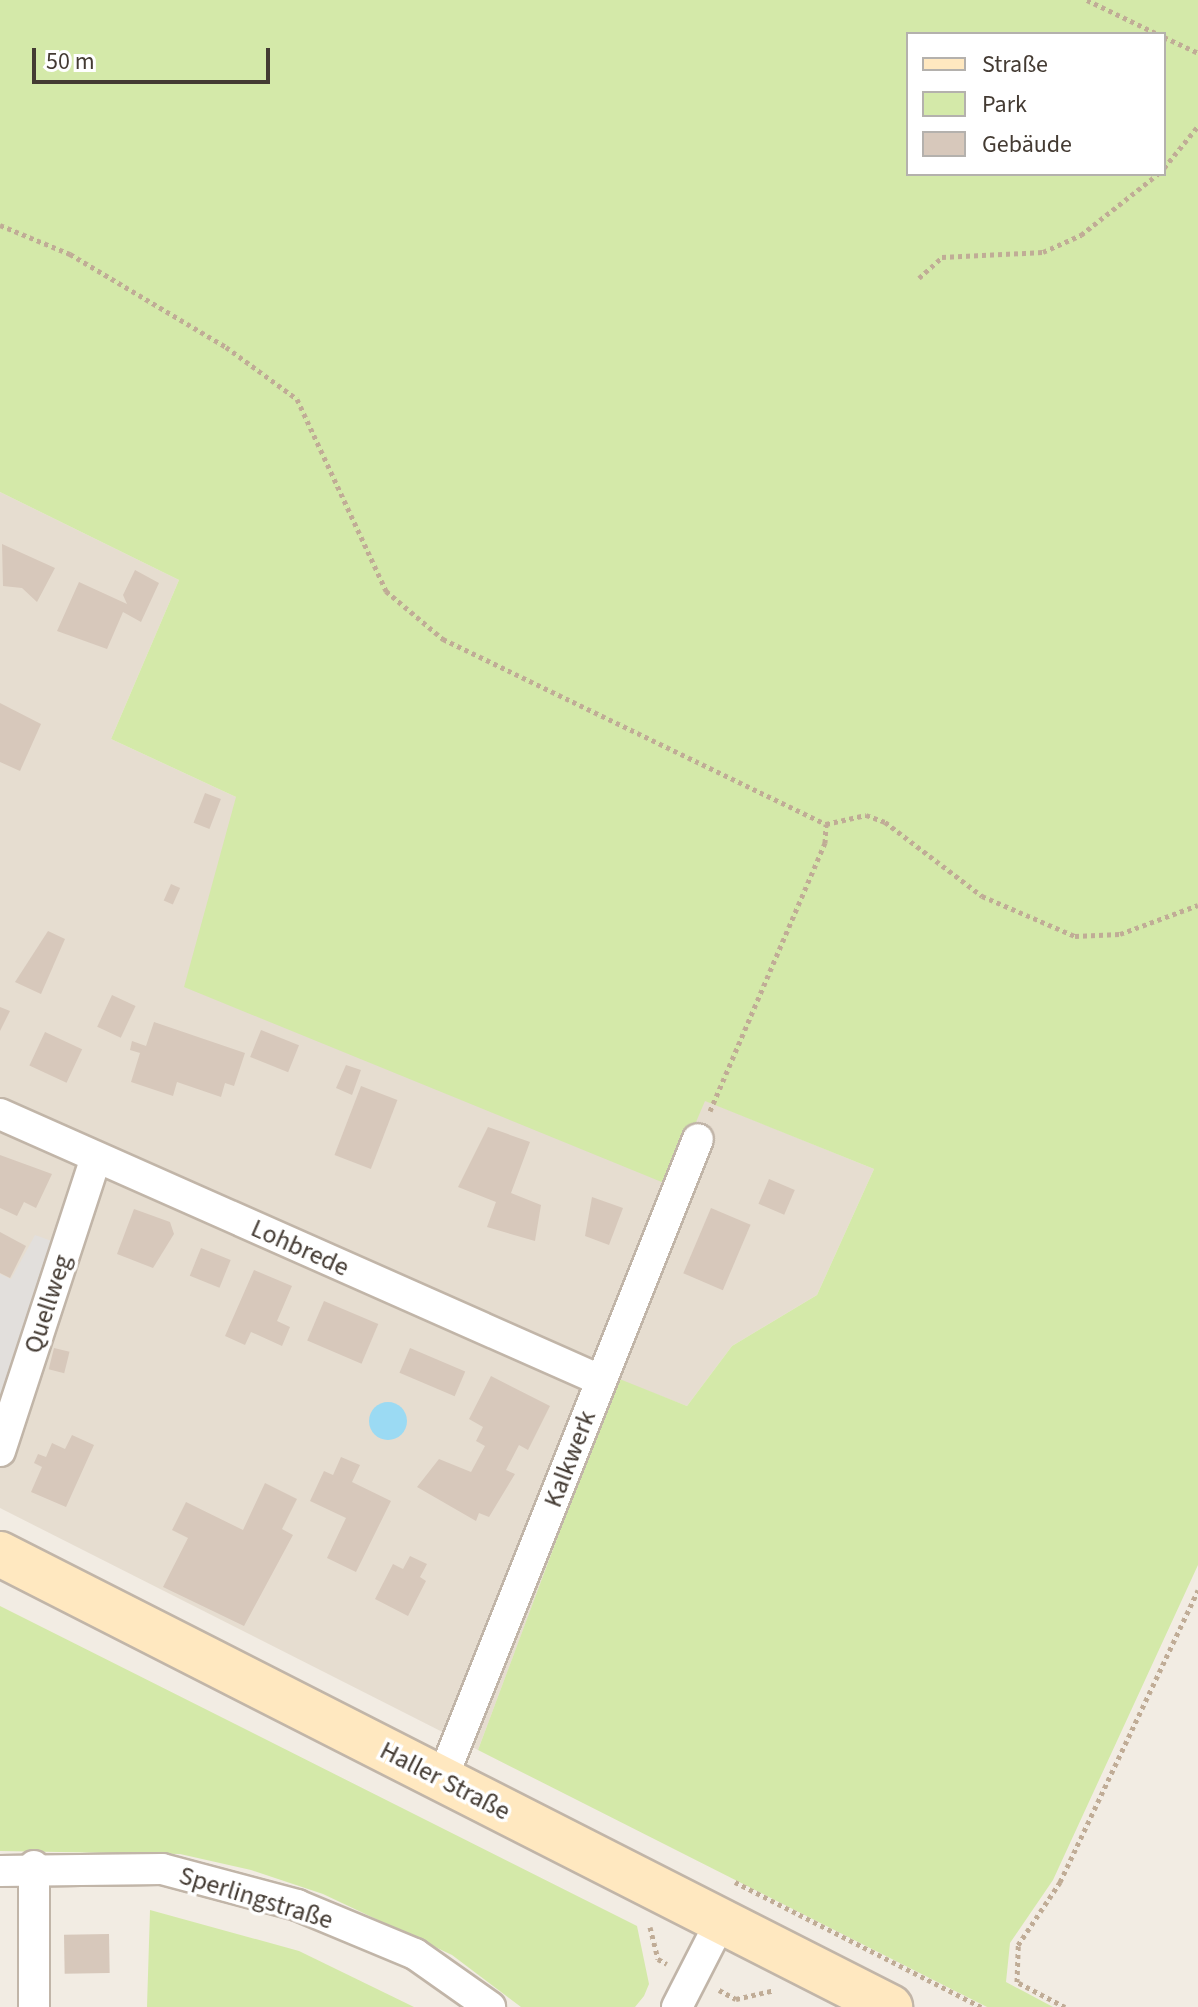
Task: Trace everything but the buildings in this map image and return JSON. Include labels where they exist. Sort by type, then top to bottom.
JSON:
[{"type":"main road","name":"Haller Straße","points":[[0,1554],[890,2007]]},
{"type":"street","name":"Lohbrede","points":[[0,1114],[600,1380]]},
{"type":"street","name":"Kalkwerk","points":[[442,1779],[698,1139]]},
{"type":"street","name":"Quellweg","points":[[0,1451],[96,1158]]},
{"type":"street","points":[[34,1866],[34,2007]]},
{"type":"street","name":"Sperlingstraße","points":[[0,1871],[34,1866],[162,1869],[297,1905],[415,1954],[490,2007]]},
{"type":"street","points":[[677,2007],[721,1921]]},
{"type":"path","points":[[1087,0],[1154,32]]},
{"type":"path","points":[[1166,38],[1198,53]]},
{"type":"path","points":[[1166,166],[1198,126]]},
{"type":"path","points":[[919,278],[942,257],[1027,254],[1081,235],[1155,176]]},
{"type":"path","points":[[0,225],[70,254],[226,347],[297,399],[386,591],[406,614],[443,639],[826,824],[866,815],[885,822],[982,896],[1075,936],[1120,934],[1198,905]]},
{"type":"path","points":[[698,1139],[825,843],[826,824]]},
{"type":"path","points":[[1065,2007],[1017,1982],[1018,1945],[1060,1882],[1198,1590]]},
{"type":"shaded area","points":[[0,492],[179,580],[111,739],[236,797],[669,1185],[704,1100],[874,1169],[817,1295],[732,1346],[687,1406],[617,1379],[478,1750],[0,1508]]},
{"type":"shaded area","points":[[35,1235],[60,1244],[0,1422],[0,1274],[11,1279]]},
{"type":"green space","points":[[0,0],[1198,0],[1198,1565],[1053,1880],[1010,1943],[1006,1982],[1053,2007],[987,2007],[478,1750],[617,1378],[687,1406],[732,1346],[817,1295],[874,1169],[705,1101],[669,1185],[184,987],[236,797],[111,739],[179,580],[0,492]]},
{"type":"green space","points":[[0,1606],[637,1926],[649,1984],[644,1996],[635,2007],[521,2007],[452,1955],[323,1894],[251,1870],[180,1854],[0,1851]]},
{"type":"green space","points":[[150,1910],[299,1951],[414,2007],[147,2007]]},
{"type":"water","points":[[388,1402],[402,1407],[407,1421],[402,1435],[388,1440],[374,1435],[369,1421],[374,1407]]}]
